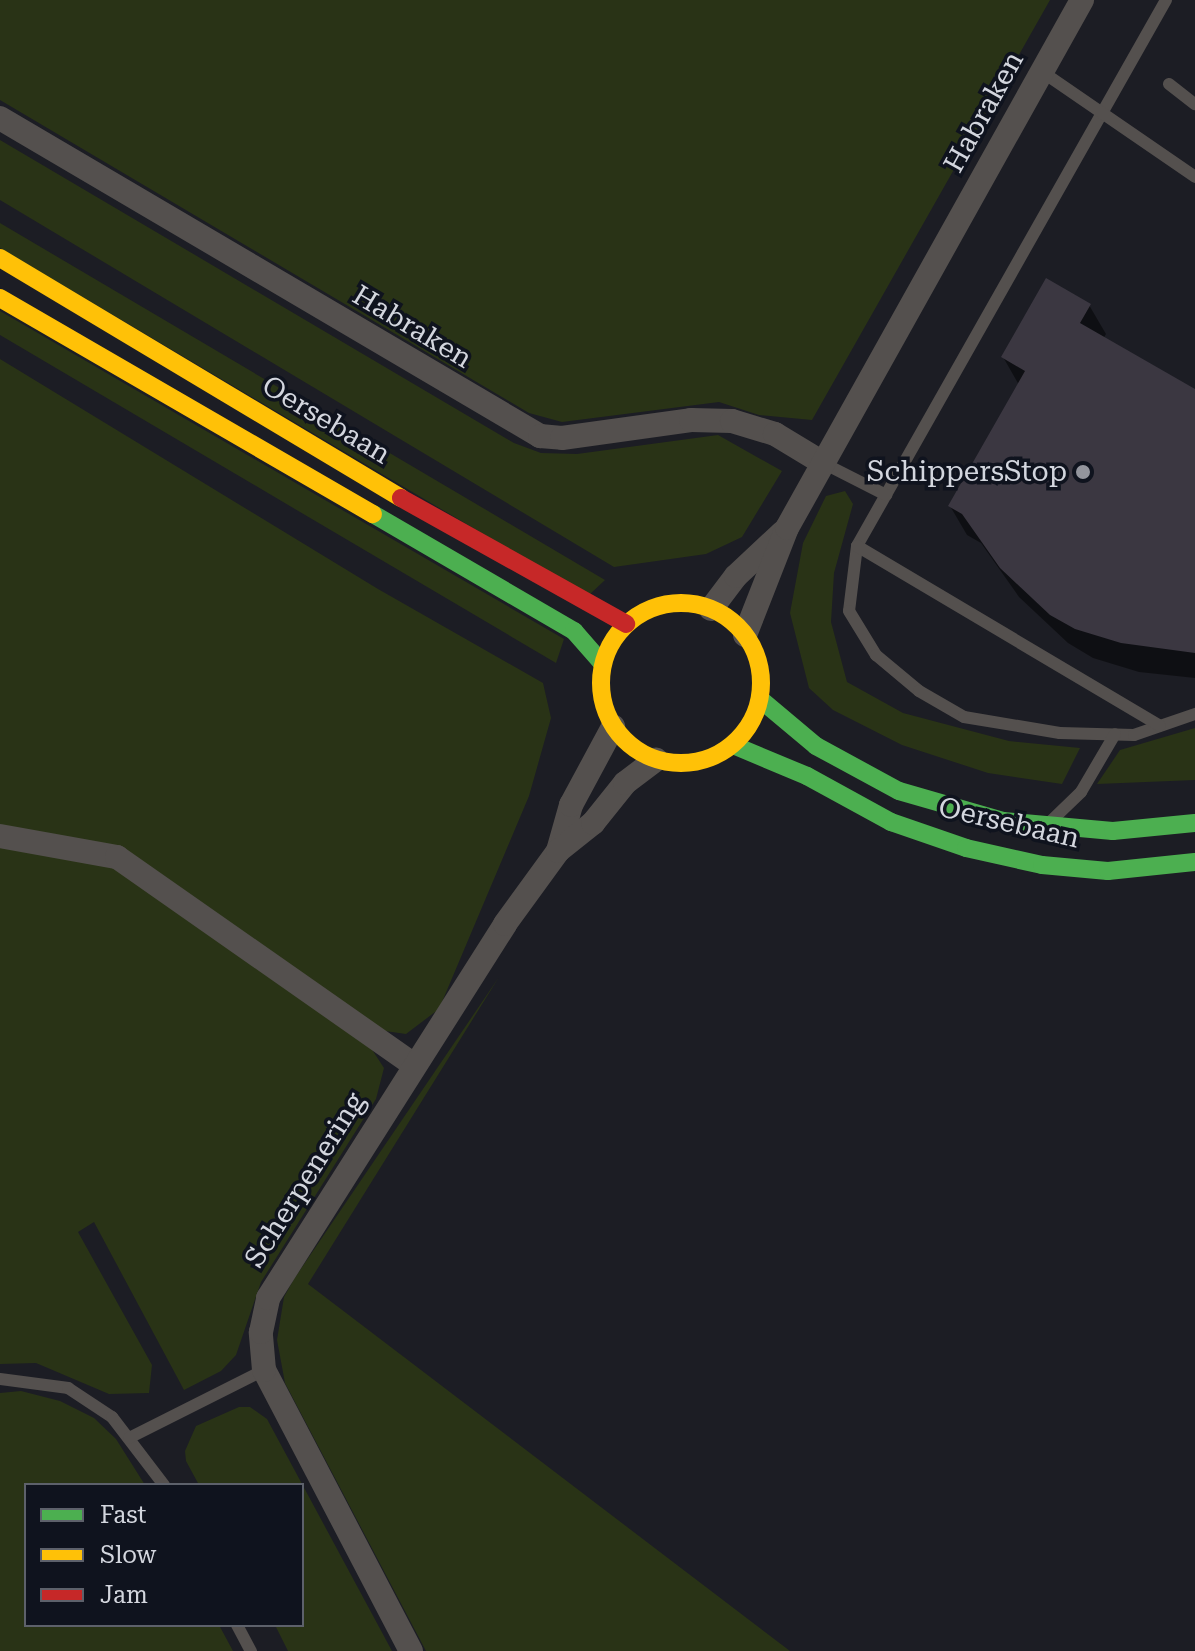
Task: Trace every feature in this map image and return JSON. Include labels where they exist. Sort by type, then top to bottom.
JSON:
[{"type":"main road","name":"Oersebaan","points":[[0,258],[497,555],[626,624]]},
{"type":"main road","points":[[0,298],[574,631],[602,663]]},
{"type":"main road","points":[[678,603],[711,609],[745,635],[760,666],[760,699],[750,724],[733,745],[710,758],[683,764],[656,760],[632,747],[613,727],[601,696],[602,663],[626,624],[650,609],[678,603]]},
{"type":"main road","name":"Oersebaan","points":[[760,699],[816,746],[899,791],[1003,821],[1113,831],[1195,823]]},
{"type":"main road","name":"Oersebaan","points":[[733,745],[807,776],[891,822],[966,848],[1042,865],[1108,871],[1195,862]]},
{"type":"street","name":"Habraken","points":[[745,635],[787,528],[1082,0]]},
{"type":"street","name":"Habraken","points":[[0,118],[540,436],[562,438],[691,420],[732,421],[775,434],[823,463]]},
{"type":"street","name":"Habraken","points":[[711,609],[736,576],[787,528]]},
{"type":"street","name":"Scherpenering","points":[[558,851],[571,805],[613,727]]},
{"type":"street","name":"Scherpenering","points":[[411,1651],[264,1370],[261,1332],[268,1298],[413,1064],[558,851],[593,823],[625,783],[656,760]]},
{"type":"street","points":[[0,836],[117,857],[413,1064]]},
{"type":"lane","points":[[1166,0],[1105,113],[1073,160],[857,546],[849,611],[876,655],[919,691],[964,717],[1060,733],[1115,734],[1160,726],[1195,714]]},
{"type":"lane","points":[[1041,71],[1195,177]]},
{"type":"lane","points":[[1169,84],[1195,104]]},
{"type":"lane","points":[[823,463],[886,495]]},
{"type":"lane","points":[[857,546],[1160,726]]},
{"type":"lane","points":[[1047,825],[1081,792],[1115,734]]},
{"type":"lane","points":[[129,1438],[264,1370]]},
{"type":"lane","points":[[0,1379],[68,1388],[112,1417],[163,1483]]},
{"type":"lane","points":[[238,1627],[251,1651]]},
{"type":"green space","points":[[0,0],[1050,0],[812,420],[759,415],[719,402],[562,422],[529,413],[0,100]]},
{"type":"green space","points":[[0,140],[514,443],[541,453],[577,454],[718,435],[782,471],[742,537],[706,554],[614,567],[0,200]]},
{"type":"green space","points":[[0,223],[605,580],[588,596],[0,248]]},
{"type":"green space","points":[[0,311],[564,639],[556,663],[0,335]]},
{"type":"green space","points":[[0,359],[378,589],[543,683],[551,718],[529,796],[439,1009],[406,1034],[385,1031],[371,1048],[384,1068],[376,1099],[261,1282],[236,1355],[221,1371],[184,1390],[94,1222],[78,1232],[152,1365],[149,1393],[109,1394],[36,1363],[0,1364]]},
{"type":"green space","points":[[845,491],[853,504],[834,573],[831,622],[847,682],[903,713],[1009,741],[1080,748],[1062,784],[988,773],[902,745],[833,710],[809,688],[790,613],[803,543],[826,496]]},
{"type":"green space","points":[[1195,728],[1195,780],[1097,784],[1120,750]]},
{"type":"green space","points":[[499,977],[308,1284],[790,1651],[426,1651],[285,1383],[277,1340],[284,1297]]},
{"type":"green space","points":[[21,1391],[60,1401],[94,1418],[116,1439],[144,1483],[24,1483],[24,1627],[220,1627],[233,1651],[0,1651],[0,1393]]},
{"type":"green space","points":[[239,1407],[250,1407],[267,1419],[301,1483],[198,1483],[186,1461],[185,1451],[196,1426]]},
{"type":"green space","points":[[304,1488],[392,1651],[288,1651],[276,1627],[304,1627]]},
{"type":"building","points":[[1046,278],[1091,304],[1080,323],[1195,389],[1195,653],[1121,643],[1075,629],[1050,615],[1000,568],[962,514],[948,506],[1025,371],[1001,357]]},
{"type":"traffic: fast","points":[[373,514],[574,631],[602,663]]},
{"type":"traffic: fast","points":[[760,699],[816,746],[899,791],[1003,821],[1113,831],[1195,823]]},
{"type":"traffic: fast","points":[[733,745],[807,776],[891,822],[966,848],[1042,865],[1108,871],[1195,862]]},
{"type":"traffic: slow","points":[[0,258],[401,498]]},
{"type":"traffic: slow","points":[[0,298],[373,514]]},
{"type":"traffic: slow","points":[[681,603],[712,609],[737,627],[755,652],[761,683],[755,714],[737,739],[712,757],[681,763],[650,757],[625,739],[607,714],[601,683],[607,652],[625,627],[650,609],[681,603]]},
{"type":"traffic: jam","points":[[401,498],[626,624]]},
{"type":"place","name":"SchippersStop","points":[[1083,472]]}]
